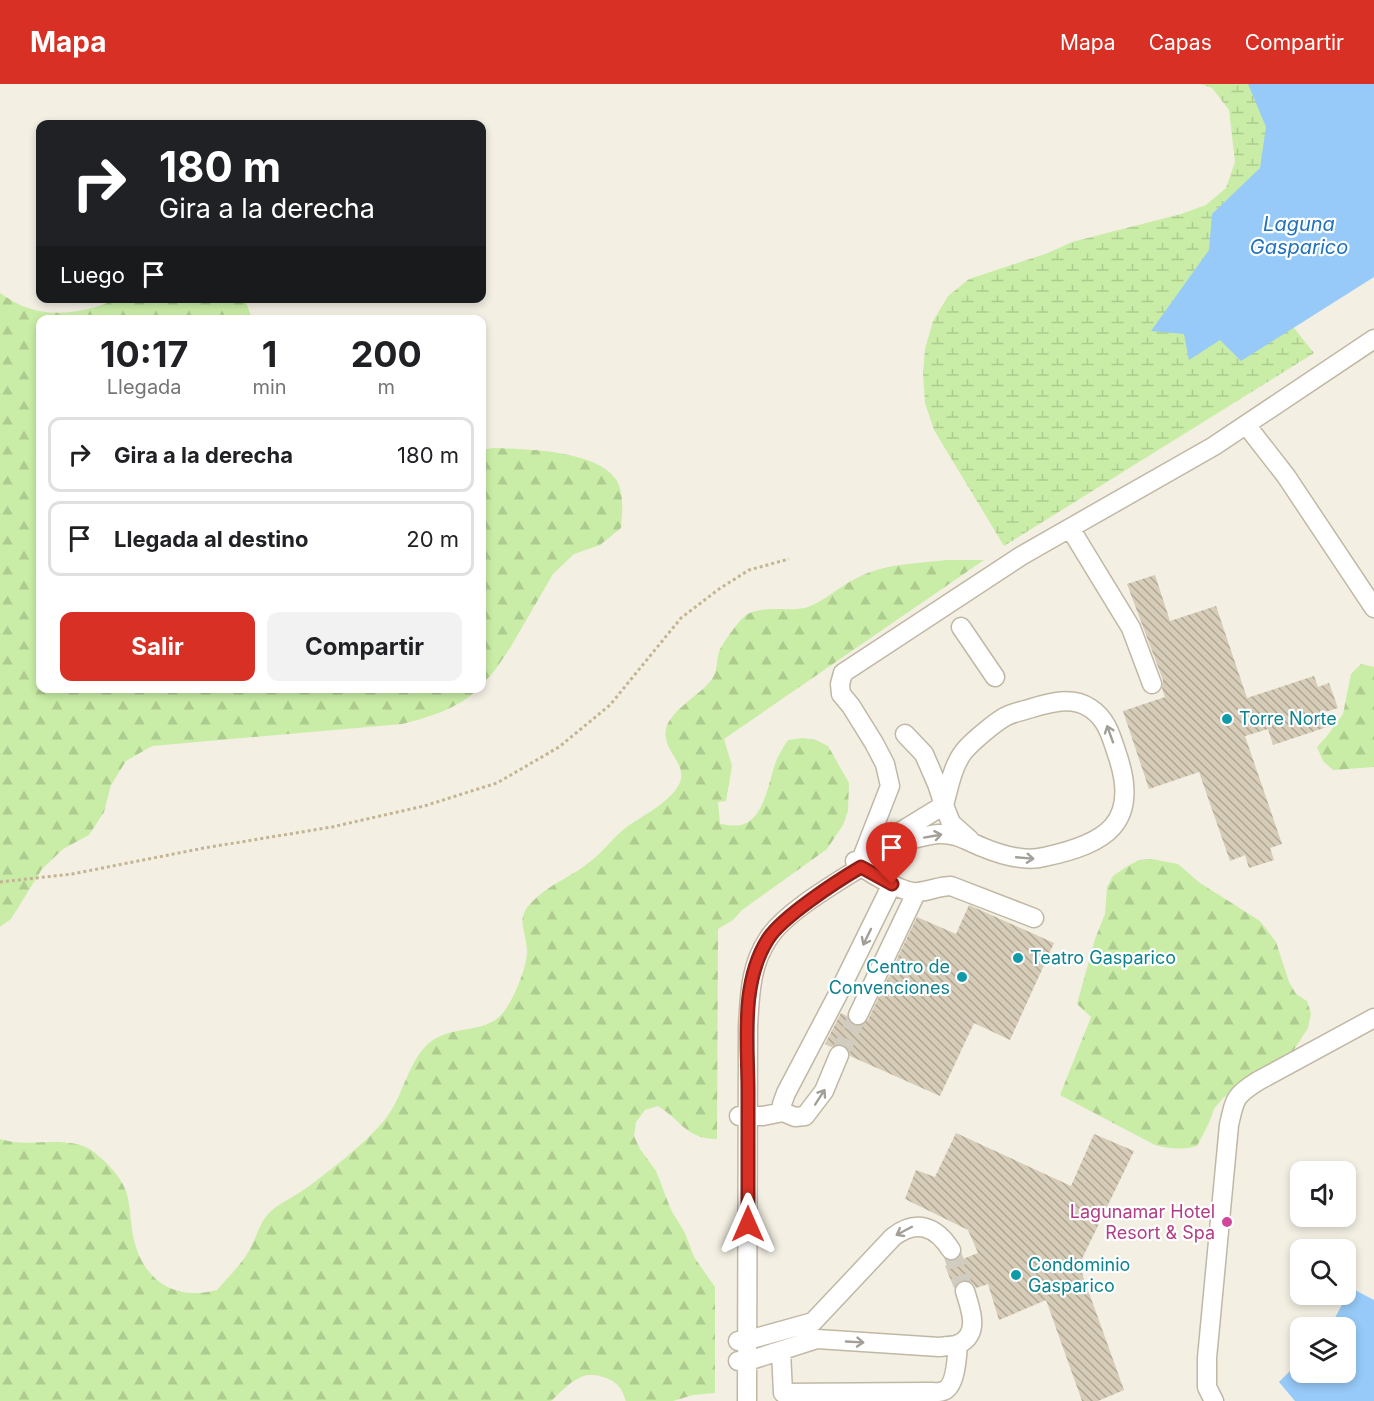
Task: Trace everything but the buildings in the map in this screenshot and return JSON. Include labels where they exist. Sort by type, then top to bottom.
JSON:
[{"type":"street","points":[[860,861],[890,786],[880,753],[841,693],[840,684],[843,674],[1021,556],[1247,426],[1374,339]]},
{"type":"street","points":[[1247,426],[1286,476],[1374,608]]},
{"type":"street","points":[[1070,528],[1131,628],[1152,684]]},
{"type":"street","points":[[961,627],[995,677]]},
{"type":"street","points":[[747,1401],[742,1361],[744,1116],[740,995],[754,946],[772,921],[944,805],[957,764],[965,750],[1005,716],[1050,702],[1072,701],[1088,706],[1099,714],[1107,725],[1124,774],[1123,811],[1115,826],[1107,834],[1089,845],[1037,859],[1020,859],[981,847],[951,823],[944,805],[938,784],[924,754],[905,734]]},
{"type":"street","points":[[924,754],[946,757],[965,750]]},
{"type":"street","points":[[860,861],[892,846],[938,834],[970,840]]},
{"type":"street","points":[[860,861],[892,884],[916,892],[939,886],[951,886],[1034,918]]},
{"type":"street","points":[[783,1112],[782,1104],[786,1093],[892,884]]},
{"type":"street","points":[[858,1015],[916,892]]},
{"type":"street","points":[[1214,1401],[1207,1387],[1207,1358],[1230,1125],[1234,1105],[1240,1092],[1374,1018]]},
{"type":"street","points":[[744,1116],[783,1112],[795,1117],[804,1116],[824,1091],[839,1055]]},
{"type":"street","points":[[742,1361],[781,1351],[815,1331],[893,1237],[904,1228],[916,1226],[926,1228],[945,1239],[951,1250]]},
{"type":"street","points":[[742,1340],[815,1331],[939,1347],[958,1344],[968,1335],[974,1322],[965,1291]]},
{"type":"street","points":[[781,1351],[783,1393],[928,1392],[943,1391],[950,1387],[955,1371],[958,1344]]},
{"type":"street","points":[[736,1401],[742,1361]]},
{"type":"path","points":[[0,882],[72,874],[332,826],[424,806],[497,783],[559,747],[610,705],[681,618],[718,589],[748,570],[789,559]]},
{"type":"green space","points":[[1201,84],[1305,84],[1290,323],[1314,353],[1004,546],[934,430],[925,403],[923,374],[925,349],[933,321],[948,296],[969,279],[1048,253],[1072,242],[1181,214],[1206,205],[1226,188],[1235,162],[1229,110],[1212,88]]},
{"type":"green space","points":[[0,293],[25,307],[59,313],[83,310],[108,303],[246,303],[251,315],[36,315],[36,693],[473,693],[452,707],[402,724],[152,746],[126,761],[111,785],[104,812],[89,835],[63,849],[42,869],[11,919],[0,927]]},
{"type":"green space","points":[[486,449],[523,449],[558,453],[592,462],[615,478],[622,496],[622,515],[621,528],[600,545],[574,554],[553,574],[510,648],[486,680]]},
{"type":"green space","points":[[946,560],[984,560],[724,739],[732,766],[726,801],[718,802],[720,824],[741,825],[751,820],[756,814],[765,798],[776,761],[788,740],[803,738],[816,740],[828,746],[849,783],[848,811],[843,825],[827,849],[718,929],[717,1139],[698,1136],[684,1128],[658,1106],[645,1110],[636,1122],[634,1136],[640,1149],[656,1171],[671,1210],[685,1233],[694,1257],[715,1287],[715,1393],[693,1395],[673,1401],[626,1401],[617,1384],[602,1376],[591,1375],[573,1382],[551,1401],[0,1401],[0,1139],[24,1143],[73,1143],[94,1152],[112,1169],[123,1185],[128,1197],[134,1240],[145,1267],[164,1285],[175,1290],[202,1293],[217,1290],[246,1256],[267,1215],[335,1166],[365,1141],[383,1122],[396,1103],[415,1061],[428,1044],[446,1034],[485,1025],[505,1010],[518,985],[526,959],[524,913],[547,889],[591,861],[623,830],[674,792],[680,783],[680,767],[668,746],[666,729],[673,715],[712,679],[720,649],[743,617],[761,610],[808,607],[851,581],[879,569]]},
{"type":"green space","points":[[1361,664],[1374,667],[1374,767],[1333,770],[1323,761],[1317,747],[1343,714],[1351,674]]},
{"type":"green space","points":[[1152,859],[1178,864],[1200,883],[1260,921],[1276,942],[1289,982],[1296,994],[1307,1001],[1311,1014],[1308,1028],[1293,1051],[1223,1098],[1214,1109],[1197,1146],[1186,1148],[1155,1145],[1060,1095],[1091,1017],[1077,1004],[1095,939],[1105,914],[1107,887],[1113,876],[1126,867],[1139,860]]},
{"type":"water","name":"Laguna Gasparico","points":[[1248,84],[1374,84],[1374,277],[1241,361],[1220,340],[1189,360],[1184,334],[1151,331],[1209,250],[1212,214],[1260,168],[1266,127]]},
{"type":"water","points":[[1356,1291],[1374,1300],[1374,1401],[1295,1401],[1279,1382],[1290,1371],[1290,1383],[1356,1383],[1356,1317],[1335,1317],[1342,1305],[1356,1305]]},
{"type":"tunnel","points":[[839,1055],[858,1015]]},
{"type":"tunnel","points":[[951,1250],[965,1291]]},
{"type":"place","name":"Torre Norte","points":[[1227,719]]},
{"type":"place","name":"Teatro Gasparico","points":[[1018,958]]},
{"type":"place","name":"Centro de Convenciones","points":[[962,977]]},
{"type":"place","name":"Lagunamar Hotel Resort & Spa","points":[[1227,1222]]},
{"type":"place","name":"Condominio Gasparico","points":[[1016,1275]]},
{"type":"route","points":[[748,1224],[748,1026],[754,967],[768,937],[780,925],[834,884],[861,867],[892,884]]}]
